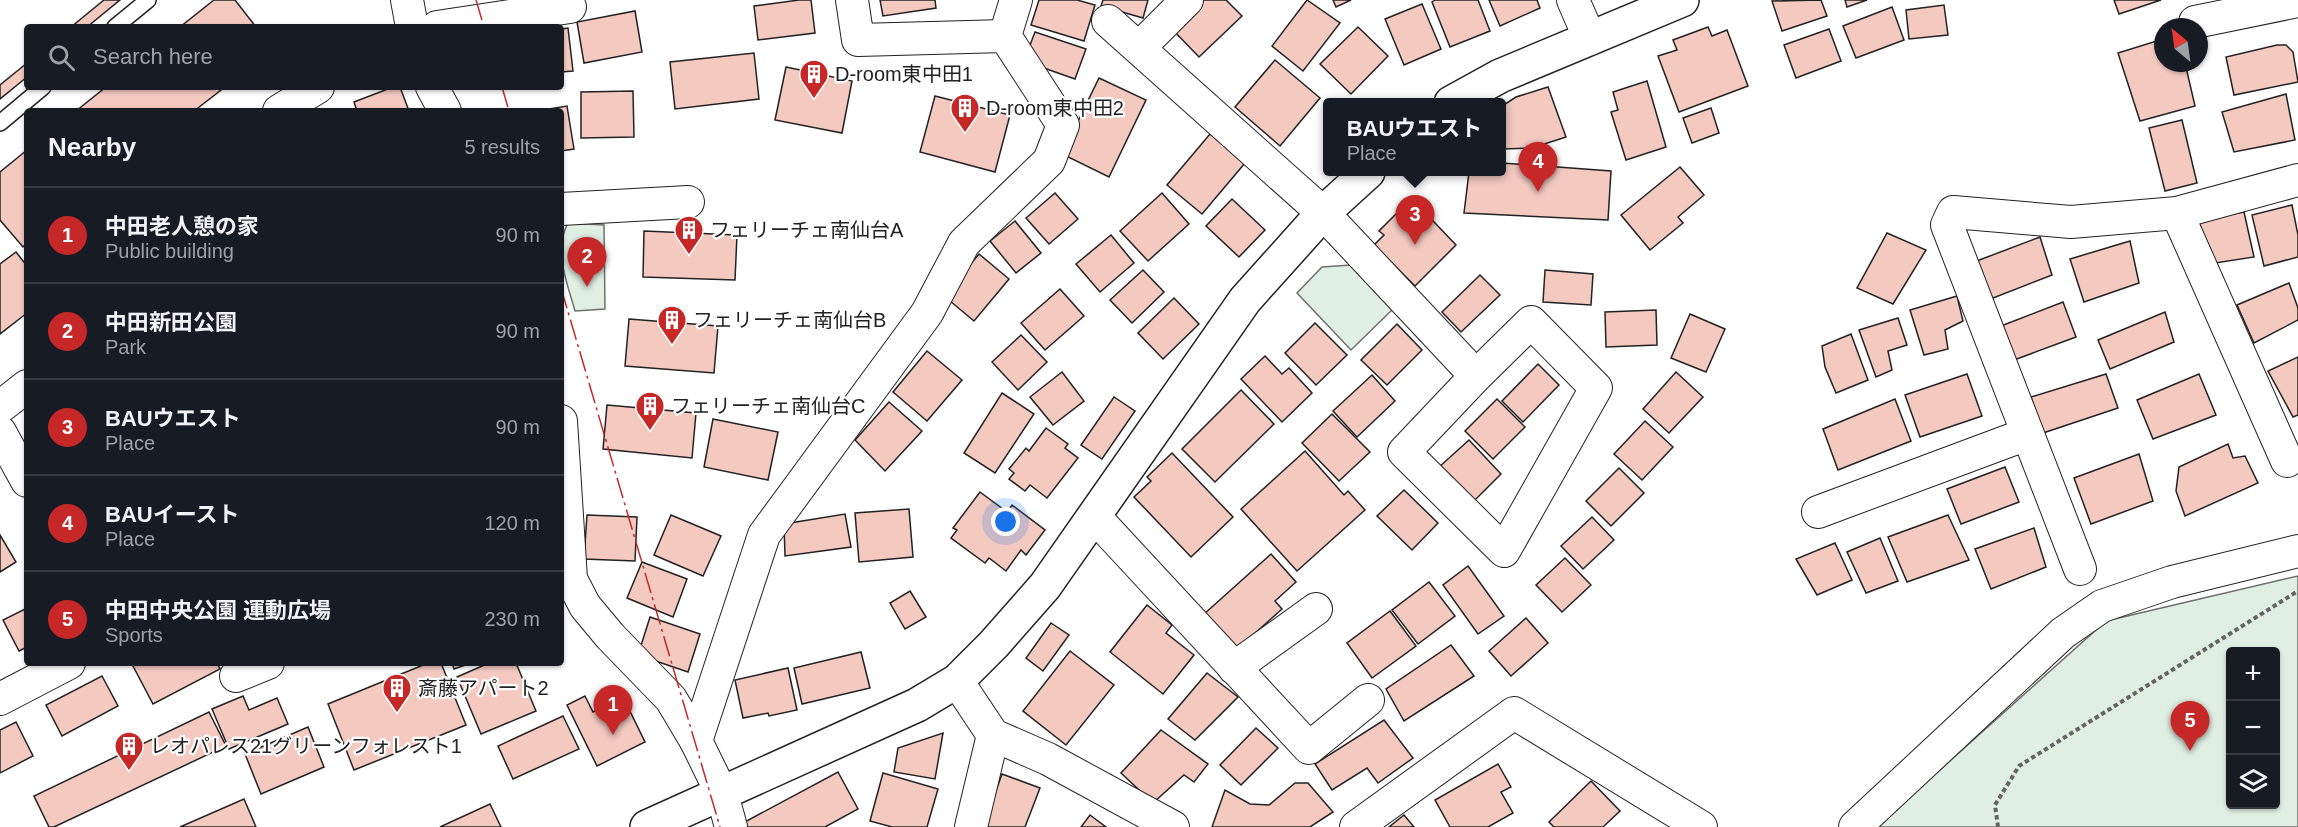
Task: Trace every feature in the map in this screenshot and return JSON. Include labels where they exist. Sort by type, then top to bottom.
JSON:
[{"type":"street","points":[[407,0],[411,24]]},
{"type":"street","points":[[852,0],[858,40],[1005,36]]},
{"type":"street","points":[[1005,36],[1016,0]]},
{"type":"street","points":[[1139,48],[1187,0]]},
{"type":"street","points":[[1573,0],[1590,39]]},
{"type":"street","points":[[1459,98],[1500,76],[1682,0]]},
{"type":"street","points":[[2208,19],[2298,1]]},
{"type":"street","points":[[457,24],[570,7]]},
{"type":"street","points":[[1108,21],[1323,213],[1476,376]]},
{"type":"street","points":[[696,741],[764,535],[927,313],[964,243],[1049,160],[1063,125],[1005,36]]},
{"type":"street","points":[[284,108],[313,90]]},
{"type":"street","points":[[434,90],[444,108]]},
{"type":"street","points":[[647,827],[917,705],[957,681],[994,644],[1045,586],[1245,300],[1323,213],[1363,176]]},
{"type":"street","points":[[2080,569],[1947,225],[1953,212],[2071,222],[2177,213],[2298,180]]},
{"type":"street","points":[[564,209],[688,202]]},
{"type":"street","points":[[2177,213],[2287,461]]},
{"type":"street","points":[[1532,322],[1596,388],[1504,551],[1404,452],[1476,376],[1532,322]]},
{"type":"street","points":[[0,407],[24,388]]},
{"type":"street","points":[[0,432],[24,476]]},
{"type":"street","points":[[1818,512],[2027,434]]},
{"type":"street","points":[[564,468],[571,579],[585,606],[610,636],[671,699],[696,741],[722,794],[731,827]]},
{"type":"street","points":[[1094,516],[1309,748],[1368,700]]},
{"type":"street","points":[[1855,827],[2063,633],[2102,606],[2172,582],[2298,550]]},
{"type":"street","points":[[1234,668],[1316,609]]},
{"type":"street","points":[[0,699],[63,666]]},
{"type":"street","points":[[236,676],[261,666]]},
{"type":"street","points":[[957,681],[993,735],[1048,759],[1173,827]]},
{"type":"street","points":[[1356,827],[1514,713],[1689,824]]},
{"type":"street","points":[[971,827],[993,735]]},
{"type":"lane","points":[[119,24],[148,0]]},
{"type":"lane","points":[[0,123],[39,90]]},
{"type":"path","points":[[1998,827],[1995,805],[2019,766],[2298,591]]},
{"type":"green space","points":[[568,223],[604,225],[605,309],[575,311],[564,272],[564,234]]},
{"type":"green space","points":[[1351,265],[1393,309],[1351,350],[1297,293],[1322,267]]},
{"type":"green space","points":[[2298,576],[2298,827],[1876,827],[2106,621]]},
{"type":"building","points":[[104,0],[120,0],[91,24],[75,24]]},
{"type":"building","points":[[214,0],[235,0],[254,24],[184,24]]},
{"type":"building","points":[[811,0],[815,33],[758,40],[754,6]]},
{"type":"building","points":[[880,0],[935,0],[936,8],[883,16]]},
{"type":"building","points":[[1039,0],[1077,0],[1095,5],[1084,41],[1031,25]]},
{"type":"building","points":[[1103,0],[1148,0],[1143,18],[1101,6]]},
{"type":"building","points":[[1202,0],[1226,0],[1242,16],[1199,57],[1172,29]]},
{"type":"building","points":[[1307,0],[1340,23],[1303,71],[1272,46]]},
{"type":"building","points":[[1333,0],[1351,0],[1336,7]]},
{"type":"building","points":[[1435,0],[1478,0],[1490,31],[1450,47],[1432,2]]},
{"type":"building","points":[[1489,0],[1537,0],[1540,8],[1500,26]]},
{"type":"building","points":[[1821,0],[1827,16],[1782,31],[1772,1]]},
{"type":"building","points":[[1845,0],[1867,0],[1847,7]]},
{"type":"building","points":[[2114,0],[2161,0],[2119,14]]},
{"type":"building","points":[[1422,4],[1441,49],[1404,65],[1385,19]]},
{"type":"building","points":[[1944,5],[1948,35],[1909,39],[1906,10]]},
{"type":"building","points":[[1892,7],[1904,40],[1856,58],[1843,26]]},
{"type":"building","points":[[635,11],[642,52],[584,63],[577,22]]},
{"type":"building","points":[[1358,27],[1388,56],[1351,94],[1320,64]]},
{"type":"building","points":[[1708,27],[1712,36],[1727,30],[1748,86],[1679,112],[1658,56],[1677,50],[1673,40]]},
{"type":"building","points":[[568,28],[573,71],[564,72],[564,29]]},
{"type":"building","points":[[1829,29],[1841,61],[1796,78],[1784,45]]},
{"type":"building","points":[[1035,32],[1086,49],[1075,79],[1024,61]]},
{"type":"building","points":[[2154,42],[2154,72],[2187,72],[2195,106],[2140,121],[2118,53]]},
{"type":"building","points":[[2286,45],[2293,52],[2298,82],[2234,95],[2226,57]]},
{"type":"building","points":[[754,53],[759,99],[675,109],[670,62]]},
{"type":"building","points":[[1275,60],[1320,98],[1280,146],[1235,107]]},
{"type":"building","points":[[24,65],[24,79],[0,99],[0,85]]},
{"type":"building","name":"D-room東中田1","points":[[786,67],[852,81],[842,133],[775,120]]},
{"type":"building","points":[[1099,78],[1146,100],[1109,177],[1062,154]]},
{"type":"building","points":[[1647,81],[1666,147],[1626,160],[1611,112],[1618,110],[1613,92]]},
{"type":"building","points":[[1548,87],[1566,137],[1532,148],[1506,149],[1506,103],[1516,97]]},
{"type":"building","points":[[102,90],[221,90],[198,108],[80,108]]},
{"type":"building","points":[[385,90],[401,90],[408,108],[356,108],[354,102]]},
{"type":"building","points":[[633,91],[634,137],[581,138],[581,92]]},
{"type":"building","points":[[2286,94],[2295,140],[2234,152],[2222,112]]},
{"type":"building","name":"D-room東中田2","points":[[935,96],[1010,115],[995,172],[920,152]]},
{"type":"building","points":[[567,106],[574,149],[564,151],[564,108],[555,108]]},
{"type":"building","points":[[1711,108],[1719,133],[1692,143],[1683,118]]},
{"type":"building","points":[[2182,120],[2197,183],[2165,191],[2149,128]]},
{"type":"building","points":[[1210,134],[1245,163],[1202,214],[1167,185]]},
{"type":"building","points":[[24,152],[23,247],[0,220],[0,172]]},
{"type":"building","points":[[1506,163],[1611,171],[1608,220],[1464,213],[1469,176],[1506,176]]},
{"type":"building","points":[[1680,167],[1704,195],[1678,217],[1683,223],[1650,250],[1621,215]]},
{"type":"building","points":[[1055,193],[1078,219],[1049,244],[1026,218]]},
{"type":"building","points":[[1162,193],[1189,224],[1148,261],[1120,231]]},
{"type":"building","points":[[1232,199],[1265,230],[1239,257],[1206,226]]},
{"type":"building","points":[[1416,203],[1456,245],[1415,286],[1374,245],[1384,235],[1379,231],[1402,208],[1407,212]]},
{"type":"building","points":[[2292,205],[2298,235],[2298,257],[2264,266],[2252,215]]},
{"type":"building","points":[[2244,212],[2254,257],[2209,264],[2199,220]]},
{"type":"building","points":[[1015,221],[1041,253],[1016,273],[990,241]]},
{"type":"building","name":"フェリーチェ南仙台A","points":[[644,231],[737,235],[735,280],[643,277]]},
{"type":"building","points":[[1887,233],[1926,250],[1893,304],[1857,288]]},
{"type":"building","points":[[1111,235],[1134,263],[1100,292],[1076,264]]},
{"type":"building","points":[[2040,237],[2052,275],[1988,300],[1974,262]]},
{"type":"building","points":[[2130,241],[2139,283],[2084,302],[2070,259]]},
{"type":"building","points":[[16,252],[24,262],[24,315],[0,334],[0,264]]},
{"type":"building","points":[[979,254],[1009,279],[974,321],[944,296]]},
{"type":"building","points":[[1143,270],[1164,292],[1132,323],[1110,300]]},
{"type":"building","points":[[1545,270],[1593,274],[1591,305],[1543,302]]},
{"type":"building","points":[[1480,275],[1500,295],[1461,332],[1442,312]]},
{"type":"building","points":[[2289,283],[2298,308],[2298,320],[2254,343],[2237,305]]},
{"type":"building","points":[[1060,289],[1084,316],[1045,350],[1021,323]]},
{"type":"building","points":[[1957,296],[1963,321],[1945,330],[1948,349],[1924,355],[1910,310]]},
{"type":"building","points":[[1174,298],[1199,324],[1163,359],[1138,333]]},
{"type":"building","points":[[2063,302],[2076,337],[2014,360],[2001,326]]},
{"type":"building","points":[[1656,310],[1657,345],[1606,347],[1605,312]]},
{"type":"building","points":[[2165,312],[2174,342],[2110,369],[2098,340]]},
{"type":"building","points":[[1690,314],[1725,329],[1706,372],[1671,358]]},
{"type":"building","points":[[1898,318],[1907,345],[1888,351],[1892,370],[1876,377],[1859,330]]},
{"type":"building","name":"フェリーチェ南仙台B","points":[[629,319],[718,326],[714,373],[625,366]]},
{"type":"building","points":[[1315,323],[1347,355],[1316,385],[1285,353]]},
{"type":"building","points":[[1397,324],[1422,350],[1387,385],[1361,360]]},
{"type":"building","points":[[1851,334],[1868,380],[1836,393],[1825,367],[1822,346]]},
{"type":"building","points":[[1021,335],[1047,362],[1018,390],[992,362]]},
{"type":"building","points":[[927,351],[962,380],[927,421],[893,392]]},
{"type":"building","points":[[1265,356],[1282,374],[1289,368],[1312,393],[1282,422],[1241,379]]},
{"type":"building","points":[[2298,357],[2298,415],[2293,417],[2268,371]]},
{"type":"building","points":[[1538,364],[1559,385],[1523,422],[1502,401]]},
{"type":"building","points":[[1062,372],[1084,401],[1053,425],[1030,397]]},
{"type":"building","points":[[1676,372],[1703,397],[1669,433],[1643,409]]},
{"type":"building","points":[[1967,374],[1982,416],[1920,437],[1905,395]]},
{"type":"building","points":[[2106,374],[2118,408],[2043,433],[2031,397]]},
{"type":"building","points":[[2199,374],[2216,415],[2153,439],[2137,400]]},
{"type":"building","points":[[1372,375],[1395,401],[1357,437],[1333,411]]},
{"type":"building","points":[[1241,390],[1274,424],[1215,482],[1182,449]]},
{"type":"building","points":[[1002,393],[1034,414],[995,473],[964,453]]},
{"type":"building","points":[[1114,397],[1135,411],[1102,459],[1081,445]]},
{"type":"building","points":[[1497,399],[1525,427],[1493,459],[1465,431]]},
{"type":"building","points":[[1895,399],[1911,441],[1838,470],[1823,429]]},
{"type":"building","points":[[889,402],[922,431],[885,471],[855,440]]},
{"type":"building","name":"フェリーチェ南仙台C","points":[[607,405],[696,413],[692,458],[603,449]]},
{"type":"building","points":[[1332,414],[1370,452],[1339,481],[1302,443]]},
{"type":"building","points":[[713,419],[778,432],[768,480],[704,467]]},
{"type":"building","points":[[1645,421],[1673,447],[1642,480],[1614,454]]},
{"type":"building","points":[[1046,428],[1068,444],[1065,448],[1078,458],[1047,498],[1030,485],[1025,491],[1009,479],[1014,473],[1009,469],[1026,448],[1029,451]]},
{"type":"building","points":[[1469,440],[1501,474],[1471,504],[1438,468]]},
{"type":"building","points":[[2228,444],[2233,458],[2245,456],[2258,483],[2185,516],[2176,491],[2179,467]]},
{"type":"building","points":[[1305,451],[1344,495],[1348,491],[1365,510],[1297,571],[1241,509]]},
{"type":"building","points":[[1172,453],[1233,517],[1191,557],[1134,497],[1151,481],[1147,477]]},
{"type":"building","points":[[2139,454],[2153,501],[2091,524],[2074,478]]},
{"type":"building","points":[[2005,467],[2019,502],[1961,524],[1947,489]]},
{"type":"building","points":[[1619,468],[1644,493],[1611,526],[1586,501]]},
{"type":"building","points":[[1404,490],[1438,523],[1412,550],[1377,516]]},
{"type":"building","points":[[980,492],[1007,512],[1012,505],[1045,530],[1026,555],[1021,550],[1006,571],[989,558],[985,563],[951,538],[957,530],[953,528]]},
{"type":"building","points":[[909,509],[913,557],[859,562],[855,513]]},
{"type":"building","points":[[845,514],[851,547],[785,556],[784,524]]},
{"type":"building","points":[[587,515],[637,517],[635,561],[584,559]]},
{"type":"building","points":[[671,515],[721,536],[703,576],[654,555]]},
{"type":"building","points":[[1948,515],[1969,560],[1907,582],[1888,537]]},
{"type":"building","points":[[1592,517],[1614,540],[1583,569],[1561,546]]},
{"type":"building","points":[[2034,528],[2046,567],[1991,589],[1975,549]]},
{"type":"building","points":[[0,535],[16,562],[0,572]]},
{"type":"building","points":[[1880,538],[1898,581],[1866,593],[1847,552]]},
{"type":"building","points":[[1835,543],[1852,580],[1817,595],[1796,559]]},
{"type":"building","points":[[1271,554],[1296,582],[1275,601],[1282,609],[1235,651],[1203,615]]},
{"type":"building","points":[[1565,558],[1591,585],[1562,612],[1536,585]]},
{"type":"building","points":[[642,562],[687,579],[673,617],[627,598]]},
{"type":"building","points":[[1468,566],[1504,616],[1478,634],[1443,585]]},
{"type":"building","points":[[1429,582],[1455,616],[1418,644],[1392,610]]},
{"type":"building","points":[[910,591],[926,617],[905,629],[890,603]]},
{"type":"building","points":[[1147,605],[1172,625],[1166,633],[1194,655],[1163,694],[1110,652]]},
{"type":"building","points":[[24,610],[24,648],[19,651],[3,620]]},
{"type":"building","points":[[1390,611],[1416,646],[1372,678],[1347,643]]},
{"type":"building","points":[[650,617],[700,634],[688,672],[638,655]]},
{"type":"building","points":[[1526,618],[1548,643],[1511,676],[1489,651]]},
{"type":"building","points":[[1051,623],[1069,635],[1043,671],[1026,658]]},
{"type":"building","points":[[1451,645],[1474,676],[1404,721],[1386,689]]},
{"type":"building","points":[[1070,651],[1114,685],[1066,745],[1023,711]]},
{"type":"building","points":[[861,652],[870,688],[802,704],[794,668]]},
{"type":"building","points":[[133,666],[218,666],[220,669],[153,704]]},
{"type":"building","name":"斎藤アパート2","points":[[421,666],[442,666],[466,725],[354,770],[328,704]]},
{"type":"building","points":[[482,666],[517,666],[536,711],[481,734],[457,677]]},
{"type":"building","points":[[788,668],[797,710],[769,716],[768,713],[743,718],[735,680]]},
{"type":"building","points":[[1207,673],[1238,697],[1195,740],[1168,719]]},
{"type":"building","points":[[102,676],[118,706],[62,736],[46,705]]},
{"type":"building","points":[[243,696],[249,710],[277,698],[288,724],[229,749],[212,709]]},
{"type":"building","points":[[585,696],[593,712],[623,697],[645,742],[597,766],[567,705]]},
{"type":"building","name":"レオパレス21グリーンフォレスト1","points":[[209,712],[226,746],[54,827],[49,827],[34,796]]},
{"type":"building","points":[[563,716],[579,749],[513,779],[498,746]]},
{"type":"building","points":[[1384,720],[1413,758],[1378,783],[1367,768],[1332,790],[1315,764]]},
{"type":"building","points":[[16,722],[33,756],[0,773],[0,730]]},
{"type":"building","points":[[308,727],[324,767],[261,794],[245,754]]},
{"type":"building","points":[[1256,728],[1278,748],[1241,785],[1220,765]]},
{"type":"building","points":[[1161,730],[1208,764],[1194,782],[1184,775],[1153,803],[1121,773]]},
{"type":"building","points":[[943,733],[935,779],[894,772],[898,748]]},
{"type":"building","points":[[1498,764],[1511,787],[1501,792],[1513,813],[1488,827],[1450,827],[1435,800]]},
{"type":"building","points":[[838,772],[858,809],[825,827],[743,827],[741,824]]},
{"type":"building","points":[[883,773],[938,789],[927,827],[892,827],[870,821]]},
{"type":"building","points":[[1002,774],[1040,788],[1025,827],[983,827]]},
{"type":"building","points":[[1591,781],[1620,811],[1603,827],[1554,827],[1549,822]]},
{"type":"building","points":[[1295,783],[1308,783],[1333,812],[1310,827],[1212,827],[1225,790],[1250,804],[1269,805]]},
{"type":"building","points":[[244,799],[256,827],[180,827]]},
{"type":"building","points":[[490,804],[501,827],[440,827]]},
{"type":"building","points":[[1090,815],[1106,827],[1081,827]]},
{"type":"building","points":[[1404,815],[1414,827],[1389,827]]},
{"type":"power","points":[[476,0],[483,24]]},
{"type":"power","points":[[503,90],[508,108]]},
{"type":"power","points":[[564,298],[720,827]]},
{"type":"place","name":"D-room東中田1","points":[[814,100]]},
{"type":"place","name":"D-room東中田2","points":[[965,134]]},
{"type":"place","name":"BAUイースト","points":[[1538,192]]},
{"type":"place","name":"BAUウエスト","points":[[1415,245]]},
{"type":"place","name":"フェリーチェ南仙台A","points":[[689,256]]},
{"type":"place","name":"中田新田公園","points":[[587,287]]},
{"type":"place","name":"フェリーチェ南仙台B","points":[[672,346]]},
{"type":"place","name":"フェリーチェ南仙台C","points":[[650,432]]},
{"type":"place","name":"斎藤アパート2","points":[[397,714]]},
{"type":"place","name":"中田老人憩の家","points":[[613,735]]},
{"type":"place","name":"中田中央公園 運動広場","points":[[2190,751]]},
{"type":"place","name":"レオパレス21グリーンフォレスト1","points":[[129,772]]}]
